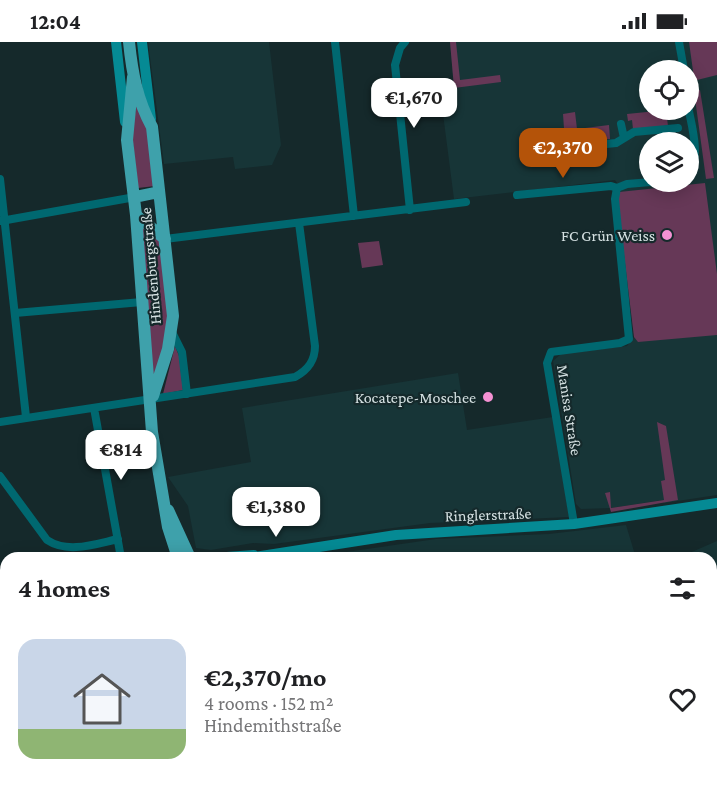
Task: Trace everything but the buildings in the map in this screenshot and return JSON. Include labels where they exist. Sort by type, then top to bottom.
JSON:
[{"type":"main road","name":"Hindenburgstraße","points":[[129,42],[133,77],[142,107],[152,127],[173,301],[172,332],[152,400]]},
{"type":"main road","name":"Hindenburgstraße","points":[[133,77],[127,140],[135,197],[154,444],[168,527],[176,552]]},
{"type":"main road","points":[[135,197],[159,192]]},
{"type":"main road","points":[[136,215],[165,239]]},
{"type":"main road","name":"Hindenburgstraße","points":[[165,504],[187,552]]},
{"type":"street","name":"Hindenburgstraße","points":[[116,42],[127,140]]},
{"type":"street","name":"Hindenburgstraße","points":[[142,42],[152,127]]},
{"type":"street","points":[[335,42],[354,216]]},
{"type":"street","points":[[405,42],[400,48],[395,65],[410,210]]},
{"type":"street","points":[[679,42],[682,60]]},
{"type":"street","points":[[621,124],[624,138]]},
{"type":"street","points":[[568,148],[616,143],[634,132],[678,128]]},
{"type":"street","points":[[0,179],[26,417]]},
{"type":"street","points":[[517,195],[611,186],[617,188],[639,183]]},
{"type":"street","name":"Manisa Straße","points":[[574,524],[547,363],[551,352],[620,343],[629,339],[615,199],[617,188]]},
{"type":"street","points":[[3,221],[135,197]]},
{"type":"street","points":[[165,239],[466,202]]},
{"type":"street","points":[[0,422],[295,377],[304,372],[314,360],[315,346],[299,223]]},
{"type":"street","points":[[15,313],[142,302]]},
{"type":"street","points":[[172,332],[182,352],[187,394]]},
{"type":"street","points":[[94,408],[121,552]]},
{"type":"street","points":[[0,476],[47,540],[54,545],[77,547],[118,539]]},
{"type":"street","name":"Ringlerstraße","points":[[280,552],[396,535],[574,524],[717,503]]},
{"type":"shaded area","points":[[148,42],[269,42],[281,145],[272,165],[235,169],[233,157],[164,164]]},
{"type":"shaded area","points":[[450,42],[717,42],[717,495],[611,508],[581,509],[576,504],[553,361],[561,354],[627,346],[634,337],[617,197],[622,190],[615,180],[454,199],[442,106],[427,107],[425,91],[454,87]]},
{"type":"shaded area","points":[[450,42],[456,42],[460,80],[500,75],[501,82],[454,88]]},
{"type":"shaded area","points":[[689,42],[717,42],[717,75],[699,80],[699,60],[692,60]]},
{"type":"shaded area","points":[[699,90],[714,178],[706,179],[698,120]]},
{"type":"shaded area","points":[[137,100],[147,128],[155,186],[138,188],[132,135]]},
{"type":"shaded area","points":[[575,112],[577,129],[609,125],[610,139],[565,143],[563,114]]},
{"type":"shaded area","points":[[639,113],[639,120],[667,120],[668,126],[633,129],[632,120],[628,121],[627,114]]},
{"type":"shaded area","name":"FC Grün Weiss","points":[[705,183],[717,274],[717,335],[638,342],[634,337],[617,197],[619,192],[639,190],[639,192],[699,192],[699,184]]},
{"type":"shaded area","points":[[142,224],[162,240],[169,300],[168,333],[153,379]]},
{"type":"shaded area","points":[[379,241],[383,265],[362,268],[358,243]]},
{"type":"shaded area","points":[[175,346],[179,356],[183,390],[163,394]]},
{"type":"shaded area","points":[[458,373],[467,430],[553,417],[569,517],[430,523],[274,544],[253,543],[211,550],[196,548],[188,506],[168,477],[251,462],[242,408]]},
{"type":"shaded area","points":[[657,422],[666,426],[678,500],[611,512],[605,493],[610,492],[611,508],[664,500],[661,481],[665,480]]},
{"type":"shaded area","points":[[626,525],[634,552],[346,552],[436,539],[549,534]]},
{"type":"shaded area","points":[[717,541],[717,552],[692,552]]},
{"type":"place","name":"FC Grün Weiss","points":[[667,235]]},
{"type":"place","name":"Kocatepe-Moschee","points":[[488,397]]}]
